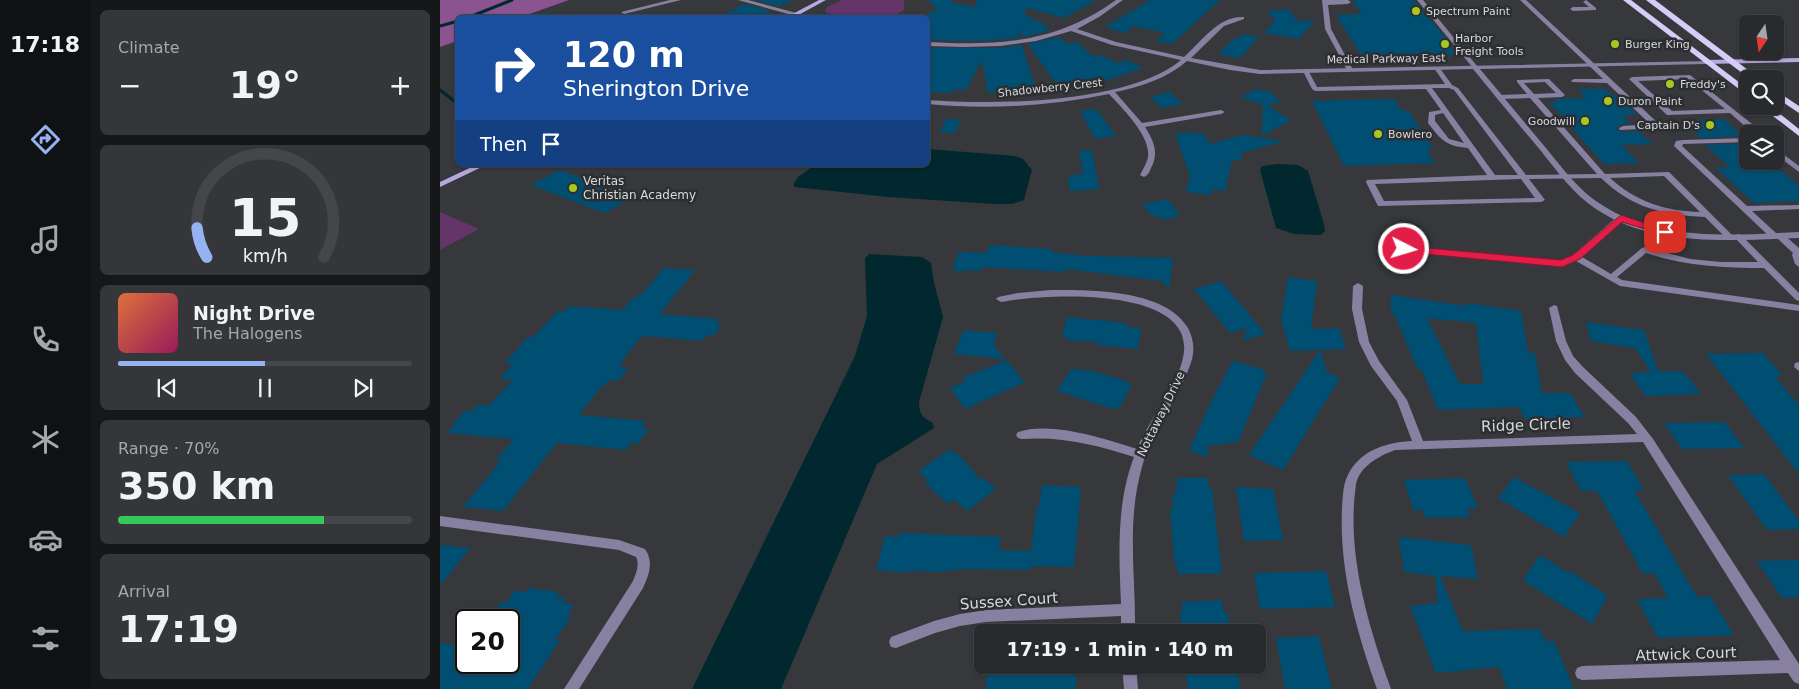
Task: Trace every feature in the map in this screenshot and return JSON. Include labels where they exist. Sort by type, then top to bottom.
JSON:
[{"type":"main road","points":[[1627,0],[1739,87]]},
{"type":"main road","points":[[1650,0],[1744,70]]},
{"type":"main road","points":[[1784,99],[1799,110]]},
{"type":"main road","points":[[1776,115],[1799,133]]},
{"type":"street","points":[[624,12],[678,0]]},
{"type":"street","points":[[741,0],[800,15]]},
{"type":"street","points":[[796,14],[823,0]]},
{"type":"street","points":[[930,44],[959,46],[1005,43],[1040,38],[1072,29],[1102,13],[1120,0]]},
{"type":"street","points":[[1420,0],[1565,176],[1592,203],[1621,218],[1653,230],[1677,235],[1694,237],[1799,235]]},
{"type":"street","points":[[1523,0],[1656,126],[1623,128]]},
{"type":"street","points":[[1348,2],[1325,1],[1328,29],[1350,70]]},
{"type":"street","points":[[1573,9],[1594,9],[1586,2]]},
{"type":"street","name":"Shadowberry Crest","points":[[930,102],[995,104],[1070,98],[1110,92],[1148,81],[1173,69],[1187,59],[1217,28],[1232,19],[1242,18]]},
{"type":"street","name":"Medical Parkway East","points":[[1072,29],[1114,44],[1242,70],[1306,71],[1706,62]]},
{"type":"street","points":[[1706,62],[1799,60]]},
{"type":"street","points":[[1437,68],[1450,86]]},
{"type":"street","points":[[1306,71],[1315,89],[1428,86],[1450,86],[1456,89],[1524,178],[1540,200],[1381,204],[1370,182],[1524,178],[1565,176],[1666,174],[1708,215],[1767,266],[1799,298]]},
{"type":"street","points":[[1732,111],[1670,113],[1632,79],[1690,77],[1732,111],[1749,125]]},
{"type":"street","points":[[1500,97],[1534,96],[1543,96],[1562,95],[1547,80],[1520,81],[1534,96],[1603,176],[1622,194],[1647,206],[1674,214],[1708,215]]},
{"type":"street","points":[[1574,82],[1607,80]]},
{"type":"street","points":[[1428,86],[1493,178]]},
{"type":"street","points":[[1110,92],[1130,113],[1151,148],[1152,157],[1144,175]]},
{"type":"street","points":[[1445,111],[1432,114],[1431,121],[1446,141],[1451,144],[1470,146]]},
{"type":"street","points":[[1139,126],[1221,112]]},
{"type":"street","points":[[1739,140],[1683,142],[1679,143],[1678,146],[1746,209],[1799,253],[1796,255],[1799,264]]},
{"type":"street","points":[[1784,158],[1799,170]]},
{"type":"street","points":[[440,185],[478,167]]},
{"type":"street","points":[[1746,209],[1799,207]]},
{"type":"street","points":[[1404,249],[1562,264],[1576,257],[1621,218]]},
{"type":"street","points":[[1611,278],[1646,250],[1699,263],[1767,266]]},
{"type":"street","points":[[1576,257],[1620,283],[1799,308]]},
{"type":"street","points":[[1358,286],[1356,301],[1363,341],[1372,358],[1398,394],[1406,409],[1418,444]]},
{"type":"street","name":"Nottaway Drive","points":[[1001,299],[1034,293],[1054,292],[1134,299],[1158,307],[1180,324],[1189,343],[1184,367],[1140,454],[1133,472],[1126,509],[1124,549],[1128,624]]},
{"type":"street","points":[[1554,308],[1561,341],[1569,358],[1579,370],[1632,420],[1796,672]]},
{"type":"street","points":[[1022,435],[1062,434],[1082,436],[1140,454]]},
{"type":"street","name":"Ridge Circle","points":[[1384,689],[1368,645],[1354,591],[1348,542],[1351,480],[1361,464],[1376,453],[1395,446],[1645,438]]},
{"type":"street","points":[[440,522],[619,545],[637,549],[644,557],[645,567],[638,584],[570,689]]},
{"type":"street","name":"Sussex Court","points":[[896,642],[934,627],[986,616],[1128,610]]},
{"type":"street","name":"Attwick Court","points":[[1582,673],[1796,672]]},
{"type":"street","points":[[1130,674],[1131,689]]},
{"type":"shaded area","points":[[440,0],[569,0],[527,15],[455,15],[455,42],[440,47]]},
{"type":"shaded area","points":[[842,0],[904,0],[904,10],[895,15],[835,15],[825,12],[827,7]]},
{"type":"shaded area","points":[[440,212],[479,229],[440,250]]},
{"type":"water","points":[[930,149],[1015,156],[1023,159],[1032,170],[1024,200],[1012,204],[889,197],[794,187],[798,177],[812,167],[930,167]]},
{"type":"water","points":[[1278,164],[1298,165],[1308,171],[1324,224],[1325,231],[1321,235],[1294,234],[1276,228],[1260,170],[1262,166]]},
{"type":"water","points":[[869,254],[922,257],[931,263],[943,317],[919,402],[922,415],[932,422],[934,428],[877,464],[781,689],[692,689],[855,356],[867,316],[865,258]]},
{"type":"building","points":[[755,0],[793,0],[779,6]]},
{"type":"building","points":[[929,0],[951,0],[953,3],[976,7],[977,0],[1096,0],[1064,18],[1027,8],[1024,14],[1047,26],[1044,27],[1050,31],[1023,37],[1017,29],[1020,38],[979,41],[930,40],[930,15],[928,14],[937,10]]},
{"type":"building","points":[[1150,0],[1220,0],[1172,44],[1156,41],[1165,33],[1134,26],[1124,33],[1105,27]]},
{"type":"building","points":[[1352,0],[1413,0],[1445,37],[1442,37],[1457,55],[1363,58],[1336,15],[1362,14]]},
{"type":"building","points":[[745,4],[770,11],[762,15],[723,15]]},
{"type":"building","points":[[1288,9],[1297,21],[1315,20],[1299,39],[1264,33],[1275,21],[1268,11]]},
{"type":"building","points":[[1244,34],[1259,37],[1243,55],[1237,58],[1218,54],[1233,39]]},
{"type":"building","points":[[1058,37],[1069,44],[1077,42],[1094,57],[1101,55],[1118,63],[1126,60],[1143,68],[1106,81],[1059,88],[1028,44]]},
{"type":"building","points":[[1022,45],[1036,89],[988,93],[982,60],[966,90],[954,89],[952,93],[930,92],[930,48],[1000,48]]},
{"type":"building","points":[[1256,89],[1269,92],[1281,102],[1267,105],[1291,120],[1262,136],[1263,105],[1240,97]]},
{"type":"building","name":"Goodwill","points":[[1578,89],[1606,89],[1612,95],[1617,95],[1637,114],[1623,116],[1631,124],[1622,124],[1617,127],[1620,132],[1638,131],[1652,144],[1621,145],[1639,163],[1604,164],[1549,102],[1558,102],[1555,99],[1586,98]]},
{"type":"building","points":[[1170,92],[1182,104],[1162,108],[1150,97]]},
{"type":"building","name":"Bowlero","points":[[1394,99],[1401,110],[1409,111],[1433,148],[1427,151],[1435,163],[1344,166],[1312,101]]},
{"type":"building","points":[[1095,109],[1116,136],[1095,139],[1080,111]]},
{"type":"building","points":[[946,119],[961,120],[955,133],[940,132]]},
{"type":"building","name":"Captain D's","points":[[1723,119],[1739,133],[1739,136],[1701,138],[1683,121]]},
{"type":"building","points":[[1193,132],[1194,134],[1203,133],[1210,144],[1242,135],[1284,141],[1241,153],[1242,160],[1232,160],[1225,191],[1213,189],[1212,195],[1186,192],[1190,176],[1175,134]]},
{"type":"building","points":[[1739,144],[1739,170],[1780,170],[1799,186],[1799,201],[1754,203],[1716,168],[1730,167],[1705,145]]},
{"type":"building","points":[[1092,150],[1099,189],[1070,191],[1068,178],[1070,178],[1070,175],[1083,174],[1079,151]]},
{"type":"building","name":"Veritas Christian Academy","points":[[560,170],[632,198],[605,213],[531,185]]},
{"type":"building","points":[[1168,199],[1180,216],[1162,220],[1159,216],[1152,217],[1143,204]]},
{"type":"building","points":[[990,245],[1052,249],[1052,252],[1057,253],[1088,256],[1173,258],[1169,288],[1161,281],[1066,269],[1065,272],[983,267],[981,271],[965,270],[959,274],[957,270],[952,269],[959,252],[986,253]]},
{"type":"building","points":[[664,268],[695,270],[660,314],[719,319],[716,323],[722,324],[714,336],[707,335],[703,341],[642,336],[622,361],[624,361],[619,367],[628,368],[618,381],[609,380],[602,386],[579,415],[646,421],[642,428],[649,429],[638,444],[631,443],[626,450],[557,443],[503,511],[463,507],[501,461],[495,461],[514,439],[447,433],[455,425],[452,424],[465,411],[471,412],[477,405],[489,405],[513,380],[499,379],[513,364],[504,364],[528,337],[533,337],[558,311],[563,312],[569,306],[622,310],[635,296],[640,296]]},
{"type":"building","points":[[1288,277],[1317,281],[1311,329],[1339,328],[1346,349],[1290,351],[1281,320]]},
{"type":"building","points":[[1221,281],[1265,334],[1242,341],[1247,328],[1230,333],[1194,289]]},
{"type":"building","points":[[1391,295],[1466,306],[1466,303],[1521,311],[1528,352],[1535,353],[1542,393],[1570,393],[1585,417],[1525,419],[1519,407],[1438,410],[1422,370],[1418,370],[1394,314],[1391,313]],"holes":[[[1427,318],[1476,323],[1483,384],[1460,384]]]},
{"type":"building","points":[[1067,317],[1127,323],[1126,327],[1141,328],[1138,349],[1096,345],[1097,342],[1067,340],[1067,337],[1062,337]]},
{"type":"building","points":[[1586,322],[1644,330],[1658,371],[1684,372],[1701,394],[1645,396],[1630,373],[1651,372],[1635,348],[1591,341]]},
{"type":"building","points":[[964,330],[997,333],[994,345],[1005,359],[954,354]]},
{"type":"building","points":[[1320,350],[1327,372],[1340,378],[1283,470],[1249,455]]},
{"type":"building","points":[[1763,353],[1783,376],[1775,377],[1799,405],[1799,474],[1706,354]]},
{"type":"building","points":[[1007,360],[1024,382],[965,409],[950,388],[965,382],[962,378]]},
{"type":"building","points":[[1233,361],[1265,370],[1264,372],[1267,373],[1238,442],[1207,446],[1209,457],[1191,452],[1190,448],[1215,394]]},
{"type":"building","points":[[1072,368],[1080,371],[1082,369],[1089,370],[1129,382],[1128,384],[1132,385],[1120,407],[1114,409],[1103,406],[1057,391]]},
{"type":"building","points":[[1725,422],[1744,448],[1682,449],[1664,423]]},
{"type":"building","points":[[950,449],[955,454],[957,453],[981,480],[984,478],[996,489],[967,511],[954,499],[948,504],[925,483],[929,481],[918,471]]},
{"type":"building","points":[[1627,461],[1644,490],[1634,490],[1697,597],[1710,596],[1734,635],[1658,638],[1637,599],[1668,598],[1654,573],[1643,574],[1596,489],[1595,491],[1581,491],[1566,462]]},
{"type":"building","points":[[1764,474],[1799,521],[1799,529],[1767,530],[1728,475]]},
{"type":"building","points":[[1514,477],[1580,513],[1564,537],[1498,498]]},
{"type":"building","points":[[1177,478],[1208,478],[1208,488],[1212,488],[1222,574],[1178,574],[1178,566],[1175,567],[1170,509],[1173,509],[1172,494],[1176,494]]},
{"type":"building","points":[[1465,478],[1478,508],[1467,509],[1470,517],[1426,518],[1423,510],[1414,511],[1404,480]]},
{"type":"building","points":[[1042,485],[1081,487],[1074,567],[1031,566],[1030,570],[957,569],[957,571],[947,570],[946,572],[907,571],[906,573],[876,570],[885,536],[898,537],[899,533],[1001,537],[999,550],[1031,551]]},
{"type":"building","points":[[1236,487],[1273,489],[1283,540],[1244,541]]},
{"type":"building","points":[[1399,537],[1471,545],[1478,579],[1440,576],[1463,631],[1540,629],[1545,641],[1554,641],[1574,689],[1507,689],[1499,667],[1436,673],[1410,606],[1438,603],[1435,576],[1404,572]]},
{"type":"building","points":[[440,545],[470,548],[440,586]]},
{"type":"building","points":[[1540,555],[1569,573],[1570,571],[1608,596],[1592,624],[1523,580]]},
{"type":"building","points":[[1799,560],[1799,597],[1782,598],[1757,561]]},
{"type":"building","points":[[1326,571],[1335,607],[1260,609],[1254,573]]},
{"type":"building","points":[[528,588],[559,592],[556,597],[567,598],[563,603],[574,605],[567,616],[571,617],[555,640],[560,640],[528,689],[440,689],[440,643],[455,645],[455,674],[520,674],[520,609],[496,609],[501,602],[506,603],[515,591],[526,592]]},
{"type":"building","points":[[1222,600],[1224,613],[1228,613],[1230,624],[1181,624],[1180,611],[1182,610],[1182,602]]},
{"type":"building","points":[[1319,636],[1332,689],[1285,689],[1276,638]]},
{"type":"building","points":[[987,674],[1076,674],[1076,689],[986,689]]},
{"type":"building","points":[[1186,674],[1238,674],[1240,689],[1188,689]]},
{"type":"waterway","points":[[474,15],[512,0]]},
{"type":"waterway","points":[[440,26],[455,22]]},
{"type":"waterway","points":[[440,90],[455,102]]},
{"type":"place","name":"Spectrum Paint","points":[[1416,11]]},
{"type":"place","name":"Harbor Freight Tools","points":[[1445,44]]},
{"type":"place","name":"Burger King","points":[[1615,44]]},
{"type":"place","name":"Freddy's","points":[[1670,84]]},
{"type":"place","name":"Duron Paint","points":[[1608,101]]},
{"type":"place","name":"Goodwill","points":[[1585,121]]},
{"type":"place","name":"Captain D's","points":[[1710,125]]},
{"type":"place","name":"Bowlero","points":[[1378,134]]},
{"type":"place","name":"Veritas Christian Academy","points":[[573,188]]},
{"type":"route","points":[[1404,249],[1562,264],[1576,257],[1621,218],[1653,230],[1665,232]]}]
